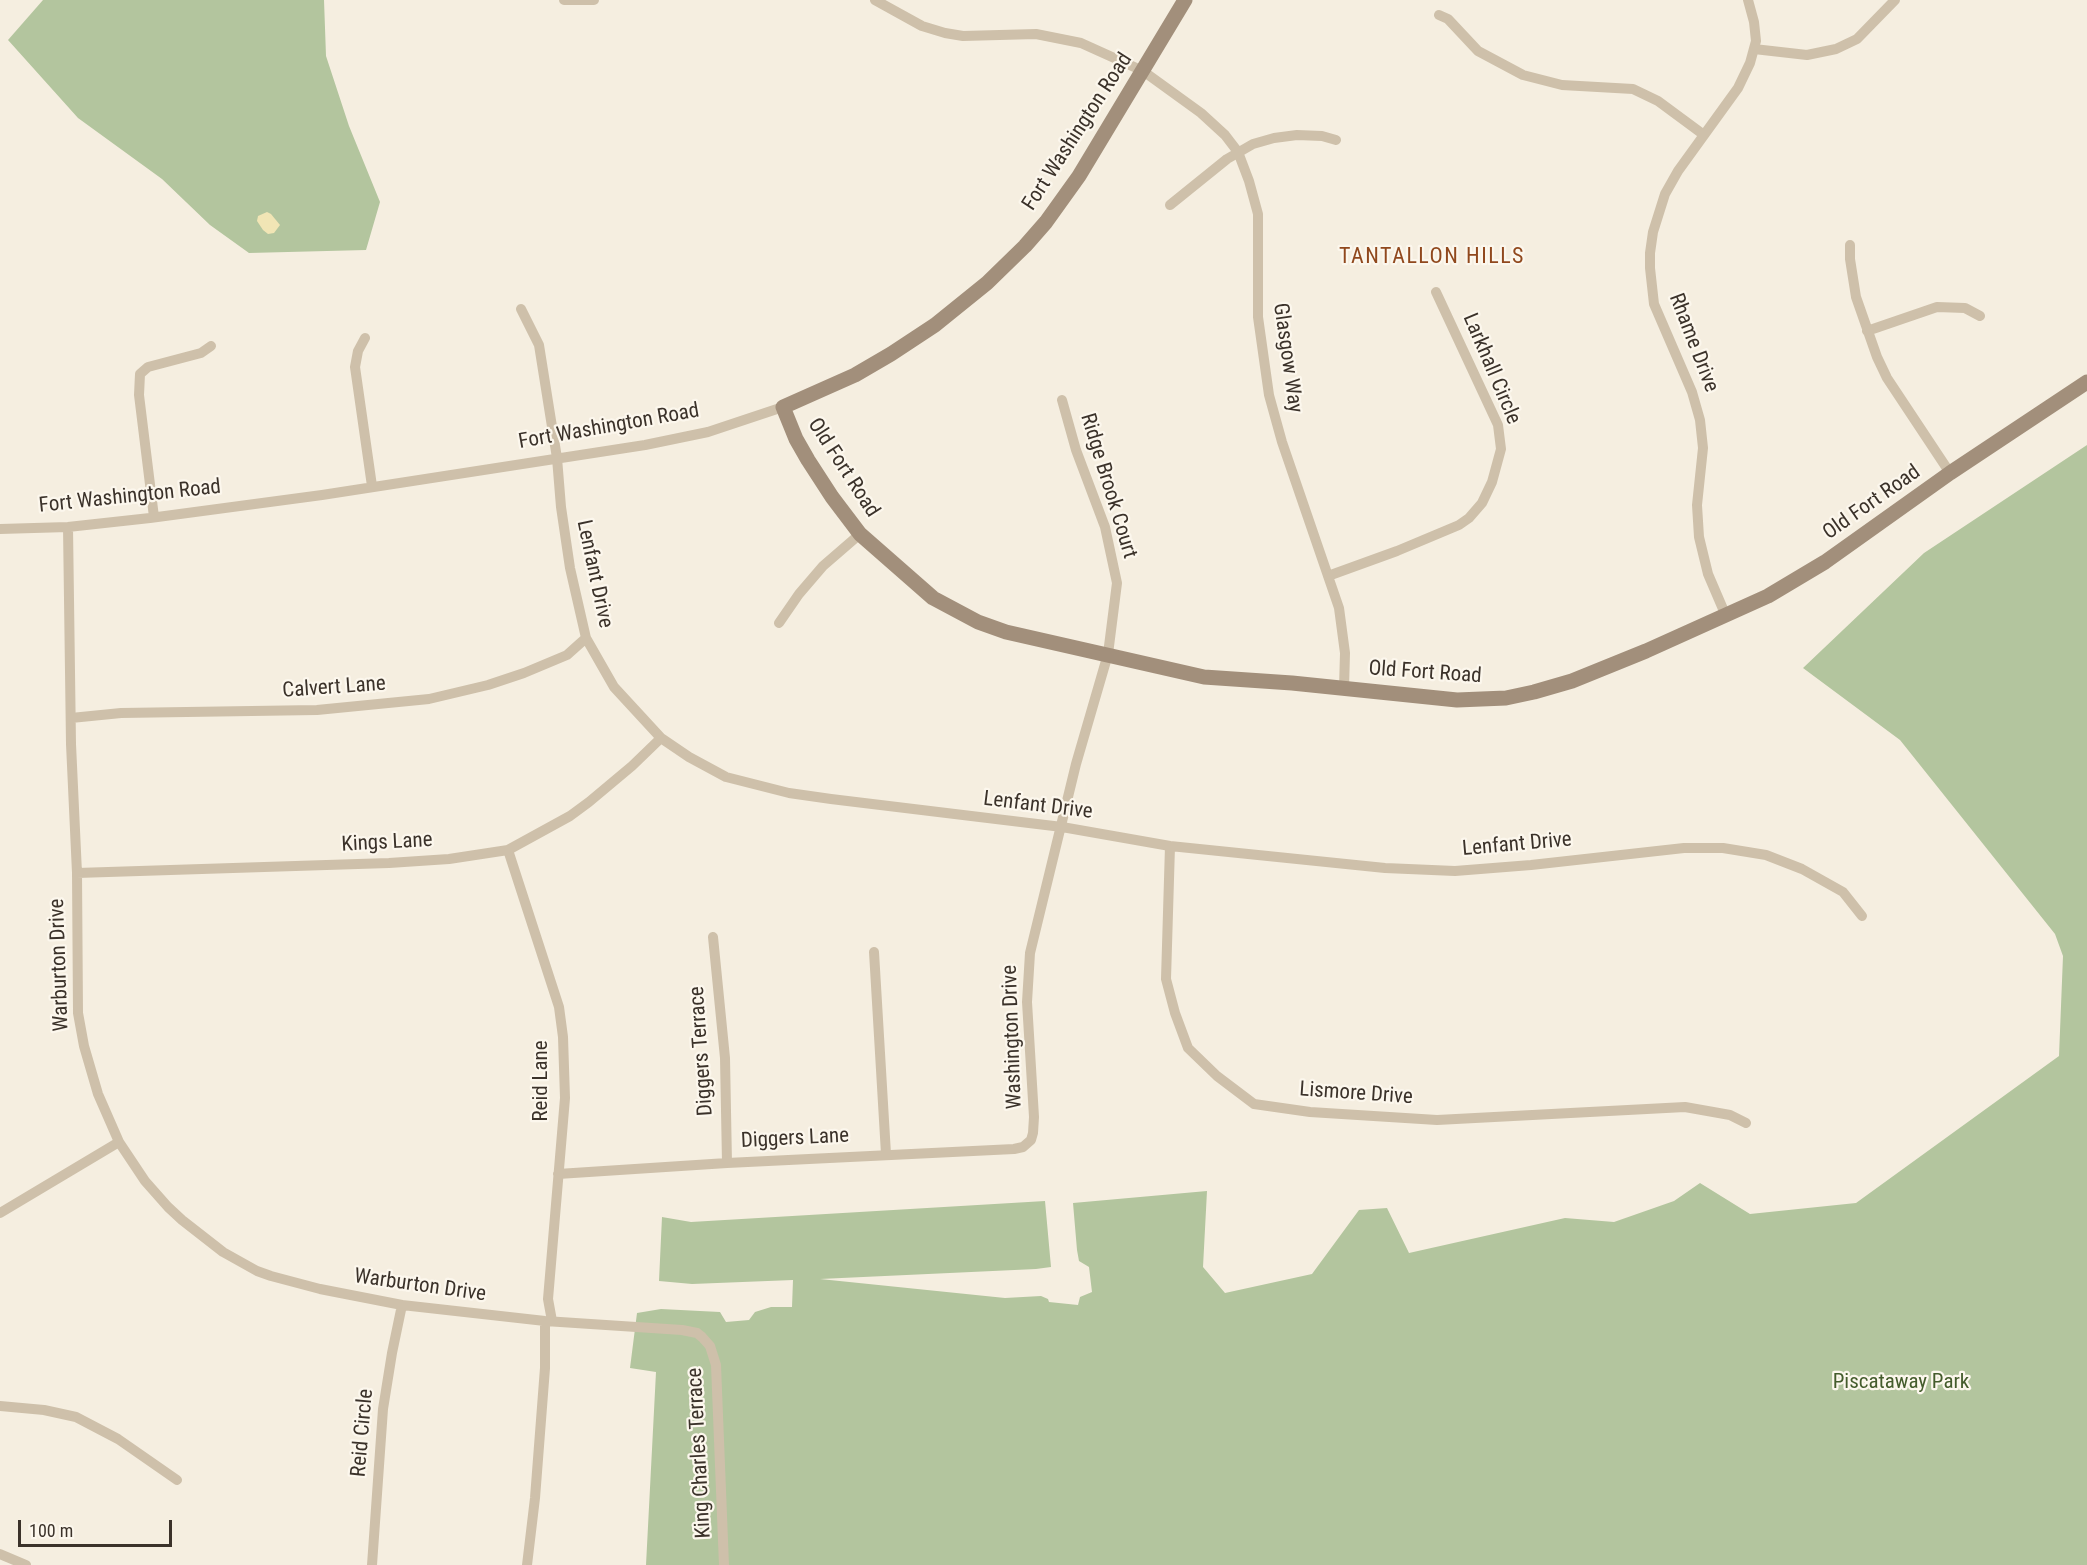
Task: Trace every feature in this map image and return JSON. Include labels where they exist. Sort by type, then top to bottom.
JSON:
[{"type":"main road","name":"Fort Washington Road","points":[[783,407],[855,375],[891,354],[934,325],[1003,268],[1046,222],[1063,199],[1185,0]]},
{"type":"main road","name":"Old Fort Road","points":[[783,407],[796,439],[808,460],[860,534],[933,598],[978,622],[1006,632],[1204,677],[1457,700],[1479,700],[1506,698],[1572,681],[1768,596],[1825,562],[1950,473],[2087,382]]},
{"type":"street","points":[[564,0],[594,0]]},
{"type":"street","name":"Glasgow Way","points":[[875,0],[938,32],[963,36],[1036,34],[1081,43],[1143,71],[1207,118],[1225,135],[1238,152],[1258,214],[1258,317],[1269,395],[1282,442],[1339,608],[1345,653],[1344,688]]},
{"type":"street","name":"Rhame Drive","points":[[1726,616],[1708,574],[1699,537],[1697,505],[1703,448],[1700,420],[1692,392],[1654,304],[1650,268],[1653,232],[1661,202],[1678,171],[1738,88],[1750,63],[1756,41],[1748,0]]},
{"type":"street","points":[[1754,49],[1807,55],[1836,50],[1857,39],[1895,0]]},
{"type":"street","points":[[1439,15],[1448,19],[1478,51],[1523,75],[1562,85],[1633,89],[1658,101],[1704,135]]},
{"type":"street","points":[[1170,205],[1238,152],[1253,144],[1285,136],[1311,135],[1336,140]]},
{"type":"street","points":[[1850,245],[1856,297],[1867,331],[1887,378],[1950,473]]},
{"type":"street","name":"Larkhall Circle","points":[[1328,576],[1459,525],[1469,518],[1482,503],[1492,483],[1501,449],[1498,425],[1436,292]]},
{"type":"street","points":[[1867,331],[1937,307],[1965,308],[1980,316]]},
{"type":"street","name":"Lenfant Drive","points":[[521,309],[539,345],[557,458],[570,568],[586,638],[614,687],[661,738],[689,757],[726,777],[789,793],[1062,827],[1170,846],[1385,868],[1455,870],[1531,865],[1684,848],[1723,848],[1766,855],[1802,869],[1843,892],[1862,916]]},
{"type":"street","points":[[365,338],[358,351],[356,367],[372,486]]},
{"type":"street","points":[[154,517],[138,395],[140,375],[148,367],[201,353],[211,346]]},
{"type":"street","name":"Ridge Brook Court","points":[[1062,400],[1076,450],[1105,526],[1117,583],[1108,654]]},
{"type":"street","name":"Fort Washington Road","points":[[0,529],[68,527],[154,517],[322,495],[645,445],[708,432],[783,407]]},
{"type":"street","name":"Warburton Drive","points":[[68,527],[72,800],[77,873],[78,1005],[81,1033],[98,1094],[119,1142],[145,1181],[168,1207],[200,1234],[238,1261],[257,1271],[294,1283],[402,1305],[548,1321],[682,1330],[697,1333],[706,1340]]},
{"type":"street","points":[[779,623],[799,594],[823,566],[860,534]]},
{"type":"street","name":"Calvert Lane","points":[[71,718],[121,713],[318,710],[446,696],[488,685],[543,666],[567,654],[586,638]]},
{"type":"street","name":"Washington Drive","points":[[1031,1140],[1034,1118],[1027,1002],[1030,953],[1076,764],[1108,654]]},
{"type":"street","name":"Kings Lane","points":[[77,873],[389,863],[449,859],[508,850],[580,809],[632,766],[661,738]]},
{"type":"street","name":"Lismore Drive","points":[[1170,846],[1166,979],[1175,1013],[1188,1048],[1217,1076],[1254,1104],[1310,1112],[1437,1120],[1685,1107],[1730,1115],[1746,1123]]},
{"type":"street","name":"Reid Lane","points":[[508,850],[559,1007],[561,1021],[565,1081],[548,1321]]},
{"type":"street","name":"Diggers Terrace","points":[[713,937],[725,1058],[727,1163]]},
{"type":"street","points":[[874,952],[886,1154]]},
{"type":"street","name":"Diggers Lane","points":[[558,1174],[886,1154],[1014,1149],[1023,1147],[1031,1140]]},
{"type":"street","points":[[0,1213],[119,1142]]},
{"type":"street","name":"Reid Circle","points":[[372,1565],[383,1408],[402,1305]]},
{"type":"street","points":[[527,1565],[548,1321]]},
{"type":"street","name":"King Charles Terrace","points":[[706,1340],[716,1365],[724,1565]]},
{"type":"street","points":[[0,1406],[44,1410],[76,1417],[118,1439],[177,1480]]},
{"type":"street","points":[[0,1554],[26,1565]]},
{"type":"green space","points":[[43,0],[324,0],[326,56],[349,126],[380,202],[366,250],[249,253],[210,225],[162,179],[78,118],[8,40]]},
{"type":"green space","name":"Piscataway Park","points":[[2087,445],[2087,1565],[646,1565],[656,1372],[630,1368],[637,1313],[661,1309],[720,1312],[726,1322],[749,1320],[755,1312],[771,1307],[792,1307],[793,1280],[692,1284],[659,1281],[662,1217],[691,1222],[1045,1201],[1051,1267],[820,1279],[1005,1298],[1041,1296],[1049,1302],[1078,1305],[1080,1297],[1092,1292],[1089,1267],[1079,1261],[1073,1203],[1207,1191],[1203,1267],[1225,1293],[1312,1274],[1359,1210],[1387,1208],[1409,1253],[1565,1218],[1614,1222],[1674,1201],[1700,1183],[1750,1214],[1856,1203],[2059,1056],[2063,956],[2055,934],[1900,740],[1803,668],[1924,553]]},
{"type":"sand","points":[[267,212],[280,225],[274,233],[268,234],[257,221],[258,216]]},
{"type":"district","name":"TANTALLON HILLS","points":[[1432,257]]}]
